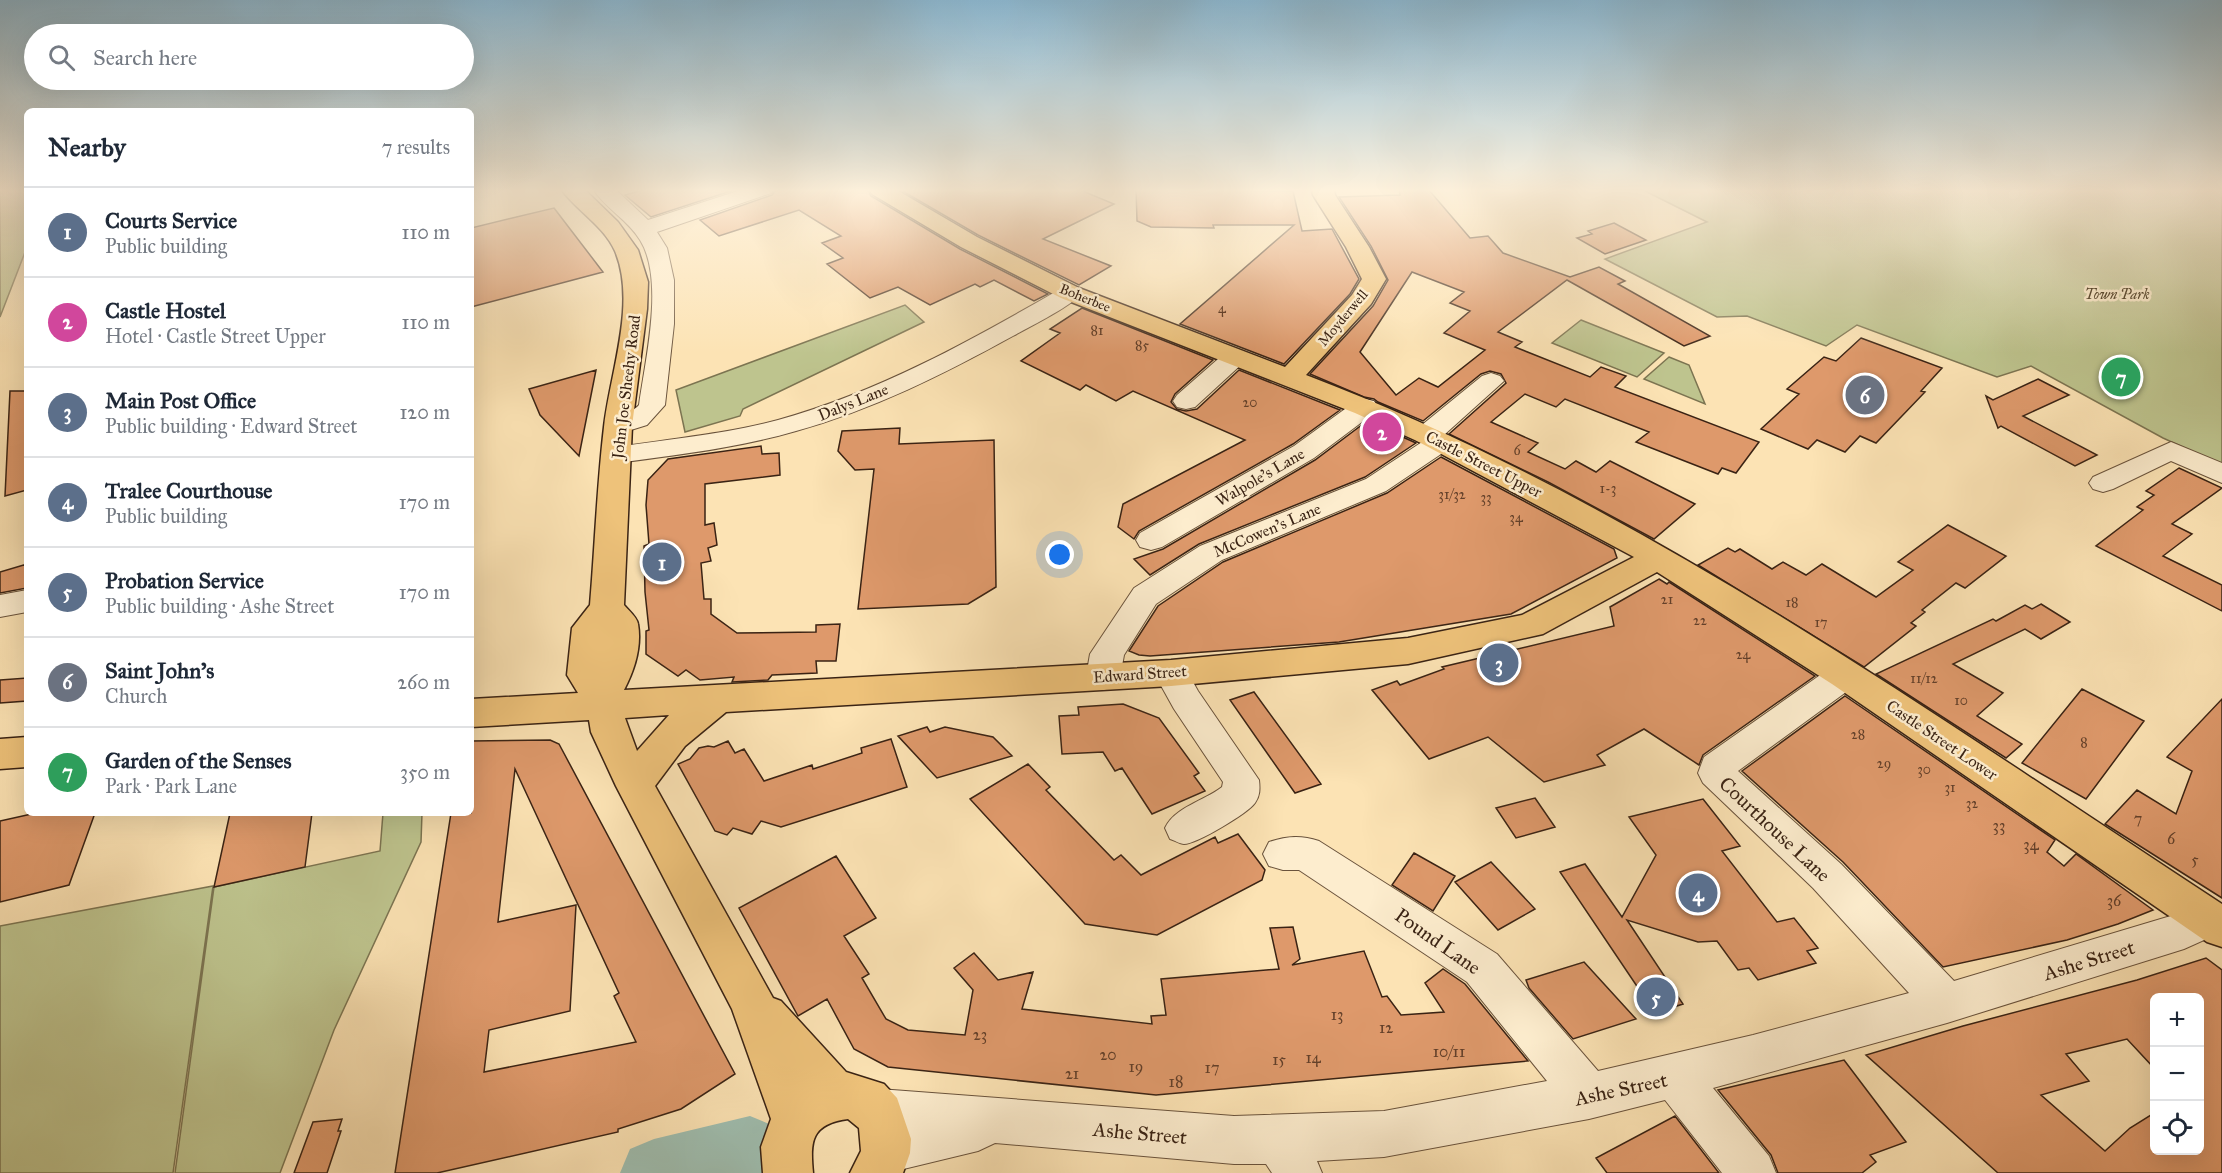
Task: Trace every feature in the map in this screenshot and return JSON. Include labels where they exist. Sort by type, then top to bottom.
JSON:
[{"type":"main road","name":"John Joe Sheehy Road","points":[[622,244],[626,250],[636,282],[635,309],[618,440],[607,608],[589,628],[585,672],[602,702],[610,732],[635,786],[715,937],[815,1107]]},
{"type":"main road","name":"Boherbee","points":[[972,244],[1070,293],[1235,357]]},
{"type":"main road","name":"Moyderwell","points":[[1288,379],[1362,299],[1374,279],[1356,244]]},
{"type":"main road","name":"Castle Street Upper","points":[[1235,357],[1365,407],[1433,438],[1659,558]]},
{"type":"main road","name":"Edward Street","points":[[474,713],[602,702],[1171,673],[1408,651],[1531,625],[1659,558]]},
{"type":"main road","name":"Castle Street Lower","points":[[1659,558],[1845,675],[2215,923]]},
{"type":"main road","points":[[635,786],[652,757],[669,736],[696,713],[722,697]]},
{"type":"main road","points":[[0,754],[24,752]]},
{"type":"main road","points":[[788,1173],[784,1161],[787,1136],[815,1107],[852,1095],[868,1101],[881,1156]]},
{"type":"street","points":[[618,440],[646,416],[652,405],[663,281],[662,265],[653,244]]},
{"type":"street","name":"Dalys Lane","points":[[618,440],[698,443],[810,419],[917,376],[978,347],[1070,293]]},
{"type":"street","points":[[1186,401],[1235,357]]},
{"type":"street","name":"McCowen's Lane","points":[[1103,676],[1107,654],[1145,597],[1211,553],[1376,485],[1433,438],[1491,381]]},
{"type":"street","name":"Walpole's Lane","points":[[1150,540],[1304,452],[1365,407]]},
{"type":"street","points":[[2103,483],[2171,450],[2222,474]]},
{"type":"street","points":[[0,606],[24,602]]},
{"type":"street","points":[[1171,673],[1186,700],[1241,780],[1241,794],[1228,804],[1184,828]]},
{"type":"street","name":"Courthouse Lane","points":[[1845,675],[1717,767],[1716,773],[1827,876],[1947,1003]]},
{"type":"street","name":"Pound Lane","points":[[1282,854],[1305,853],[1482,968],[1589,1096]]},
{"type":"street","name":"Ashe Street","points":[[881,1156],[1014,1121],[1174,1137],[1289,1157],[1384,1134],[1589,1096],[1675,1077],[1947,1003],[2215,923]]},
{"type":"street","points":[[1675,1077],[1752,1173]]},
{"type":"green space","points":[[0,244],[24,244],[24,255],[0,317]]},
{"type":"green space","name":"Town Park","points":[[1647,244],[2222,244],[2222,465],[2163,438],[2031,366],[1997,377],[1857,325],[1826,346],[1747,316],[1717,317],[1605,259]]},
{"type":"green space","points":[[905,305],[924,322],[743,409],[740,416],[685,432],[676,390]]},
{"type":"green space","points":[[1581,320],[1664,353],[1637,377],[1552,343]]},
{"type":"green space","points":[[1669,357],[1689,365],[1705,404],[1644,379]]},
{"type":"green space","points":[[383,816],[422,816],[421,842],[334,1030],[280,1173],[175,1173],[214,887],[380,851]]},
{"type":"green space","points":[[213,886],[173,1173],[0,1173],[0,926]]},
{"type":"building","points":[[474,244],[581,244],[603,272],[474,306]]},
{"type":"building","points":[[823,244],[951,244],[1048,294],[1034,301],[994,280],[980,287],[975,284],[930,305],[898,287],[870,298],[827,264],[843,258]]},
{"type":"building","points":[[996,244],[1055,244],[1111,266],[1079,285]]},
{"type":"building","points":[[1272,244],[1340,244],[1359,279],[1350,294],[1284,364],[1180,324]]},
{"type":"building","points":[[1370,244],[1495,244],[1503,253],[1570,277],[1599,267],[1625,281],[1618,284],[1710,336],[1684,346],[1567,280],[1498,332],[1522,342],[1515,347],[1590,377],[1601,367],[1626,376],[1615,387],[1759,442],[1736,473],[1722,468],[1718,474],[1636,442],[1649,432],[1565,399],[1556,407],[1525,394],[1491,422],[1538,443],[1528,452],[1565,469],[1576,461],[1596,472],[1610,461],[1695,504],[1654,539],[1548,482],[1449,434],[1506,383],[1501,374],[1490,371],[1481,374],[1423,421],[1310,374],[1373,306],[1388,280]],"holes":[[[1412,272],[1464,292],[1450,303],[1470,311],[1444,333],[1485,350],[1438,387],[1419,378],[1396,395],[1360,352]]]},
{"type":"building","points":[[1587,244],[1635,244],[1605,254]]},
{"type":"building","points":[[1082,308],[1213,360],[1175,394],[1171,402],[1177,409],[1186,411],[1197,409],[1239,370],[1340,410],[1293,444],[1139,531],[1134,539],[1118,527],[1123,504],[1245,440],[1133,391],[1116,401],[1086,385],[1080,390],[1021,361],[1060,333],[1050,329]]},
{"type":"building","points":[[1861,338],[1942,368],[1921,391],[1925,392],[1876,443],[1860,436],[1845,452],[1817,440],[1808,449],[1761,429],[1799,394],[1787,389],[1824,357],[1836,361]]},
{"type":"building","points":[[596,370],[579,456],[540,415],[529,389]]},
{"type":"building","points":[[2038,379],[2069,395],[2023,416],[2097,455],[2075,466],[2001,426],[1998,428],[1986,396],[1993,400]]},
{"type":"building","points":[[10,391],[24,391],[24,491],[5,496]]},
{"type":"building","points":[[1367,421],[1416,443],[1365,477],[1199,544],[1150,575],[1134,559],[1163,549],[1315,460]]},
{"type":"building","points":[[900,428],[899,444],[994,440],[996,587],[968,604],[858,609],[874,469],[855,470],[838,451],[842,431]]},
{"type":"building","points":[[761,446],[762,454],[779,453],[780,475],[705,484],[705,525],[714,523],[717,545],[708,548],[711,561],[701,563],[704,599],[711,599],[711,614],[737,633],[816,632],[816,625],[840,624],[836,661],[816,661],[817,673],[772,675],[768,680],[732,682],[734,677],[700,680],[686,670],[678,676],[646,654],[646,631],[649,630],[644,546],[649,544],[646,505],[648,480],[668,459]]},
{"type":"building","points":[[1441,457],[1614,549],[1617,558],[1511,614],[1339,642],[1150,656],[1129,651],[1158,606],[1223,562],[1387,493]]},
{"type":"building","points":[[2179,468],[2222,488],[2172,524],[2192,534],[2163,556],[2222,585],[2222,611],[2096,546],[2143,510],[2137,507],[2154,495],[2146,491]]},
{"type":"building","points":[[1948,525],[2006,556],[1965,588],[1956,583],[1922,610],[1925,612],[1911,623],[1916,626],[1864,667],[1698,565],[1728,548],[1735,552],[1740,549],[1772,569],[1783,562],[1806,575],[1822,564],[1876,597],[1913,570],[1898,562]]},
{"type":"building","points":[[24,565],[24,589],[0,593],[0,572]]},
{"type":"building","points":[[1659,579],[1667,584],[1669,582],[1815,676],[1703,755],[1699,765],[1644,729],[1597,755],[1605,765],[1544,782],[1488,737],[1429,759],[1372,690],[1397,681],[1400,685],[1444,669],[1442,667],[1614,626],[1610,607]]},
{"type":"building","points":[[2041,604],[2070,622],[2041,639],[2025,629],[1953,664],[2003,693],[1977,716],[2022,744],[2006,758],[1876,674],[1993,619],[1996,621],[2025,605],[2032,609]]},
{"type":"building","points":[[24,678],[24,701],[0,703],[0,680]]},
{"type":"building","points":[[2082,689],[2144,721],[2086,799],[2022,763]]},
{"type":"building","points":[[1254,692],[1321,784],[1295,793],[1230,700]]},
{"type":"building","points":[[1845,696],[2055,840],[2047,852],[2064,866],[2076,854],[2153,910],[2067,940],[1943,967],[1843,862],[1742,771]]},
{"type":"building","points":[[2222,699],[2222,898],[2105,824],[2137,790],[2176,814],[2192,771],[2167,757]]},
{"type":"building","points":[[1123,704],[1159,718],[1199,773],[1194,776],[1205,791],[1152,814],[1122,768],[1115,771],[1103,752],[1062,754],[1059,716],[1079,715],[1078,707]]},
{"type":"building","points":[[927,727],[930,732],[945,727],[993,737],[1012,756],[937,778],[898,736]]},
{"type":"building","points":[[891,739],[907,787],[781,827],[761,821],[752,834],[733,828],[727,835],[715,831],[678,764],[690,759],[699,748],[714,747],[728,741],[735,753],[744,749],[764,781],[812,765],[813,769],[862,753],[861,748]]},
{"type":"building","points":[[550,740],[559,744],[735,1074],[681,1109],[618,1129],[618,1132],[437,1173],[395,1173],[451,816],[474,816],[474,741]],"holes":[[[515,769],[619,993],[614,996],[636,1042],[484,1072],[489,1030],[570,1011],[576,905],[498,922]]]},
{"type":"building","points":[[1028,764],[1050,787],[1046,790],[1114,860],[1121,855],[1141,875],[1215,837],[1218,843],[1238,834],[1265,870],[1262,880],[1157,935],[1085,924],[970,799]]},
{"type":"building","points":[[1535,798],[1555,827],[1516,838],[1496,808]]},
{"type":"building","points":[[1703,799],[1740,846],[1722,851],[1777,922],[1794,918],[1818,948],[1807,951],[1816,963],[1758,980],[1749,968],[1738,970],[1717,941],[1698,942],[1627,920],[1683,1004],[1655,1013],[1560,872],[1585,864],[1622,917],[1656,855],[1629,817]]},
{"type":"building","points":[[24,816],[94,816],[69,885],[0,902],[0,821]]},
{"type":"building","points":[[229,816],[312,816],[305,867],[214,887]]},
{"type":"building","points":[[1414,853],[1455,876],[1433,911],[1392,885]]},
{"type":"building","points":[[836,856],[876,918],[844,936],[869,974],[862,978],[886,1019],[908,1030],[965,1035],[973,990],[954,968],[974,953],[998,980],[1033,972],[1022,1009],[1152,1024],[1151,1016],[1166,1015],[1161,979],[1279,969],[1270,928],[1293,927],[1300,959],[1292,965],[1364,951],[1382,997],[1387,996],[1401,1015],[1444,1012],[1425,983],[1443,969],[1465,984],[1528,1061],[1156,1095],[888,1067],[854,1049],[827,999],[798,1016],[739,908]]},
{"type":"building","points":[[1491,862],[1535,909],[1498,930],[1455,882]]},
{"type":"building","points":[[2206,958],[2222,970],[2222,1173],[1998,1173],[1866,1055],[1963,1026],[2137,980]],"holes":[[[2150,993],[2204,993],[2204,1155],[2150,1155],[2150,1116],[2130,1128],[2105,1151],[2041,1095],[2089,1081],[2066,1054],[2127,1039],[2150,1064]]]},
{"type":"building","points":[[1584,962],[1636,1019],[1573,1039],[1529,988],[1526,980]]},
{"type":"building","points":[[1844,1060],[1906,1142],[1870,1155],[1876,1162],[1862,1173],[1778,1173],[1771,1155],[1718,1090]]},
{"type":"building","points":[[1675,1116],[1719,1173],[1607,1173],[1596,1158]]},
{"type":"building","points":[[342,1119],[338,1131],[341,1131],[327,1173],[294,1173],[313,1122]]},
{"type":"waterway","points":[[654,1173],[750,1150]]},
{"type":"place","name":"Garden of the Senses","points":[[2121,377]]},
{"type":"place","name":"Saint John's","points":[[1865,395]]},
{"type":"place","name":"Castle Hostel","points":[[1382,432]]},
{"type":"place","name":"Courts Service","points":[[662,562]]},
{"type":"place","name":"Main Post Office","points":[[1499,663]]},
{"type":"place","name":"Tralee Courthouse","points":[[1698,893]]},
{"type":"place","name":"Probation Service","points":[[1656,997]]}]
